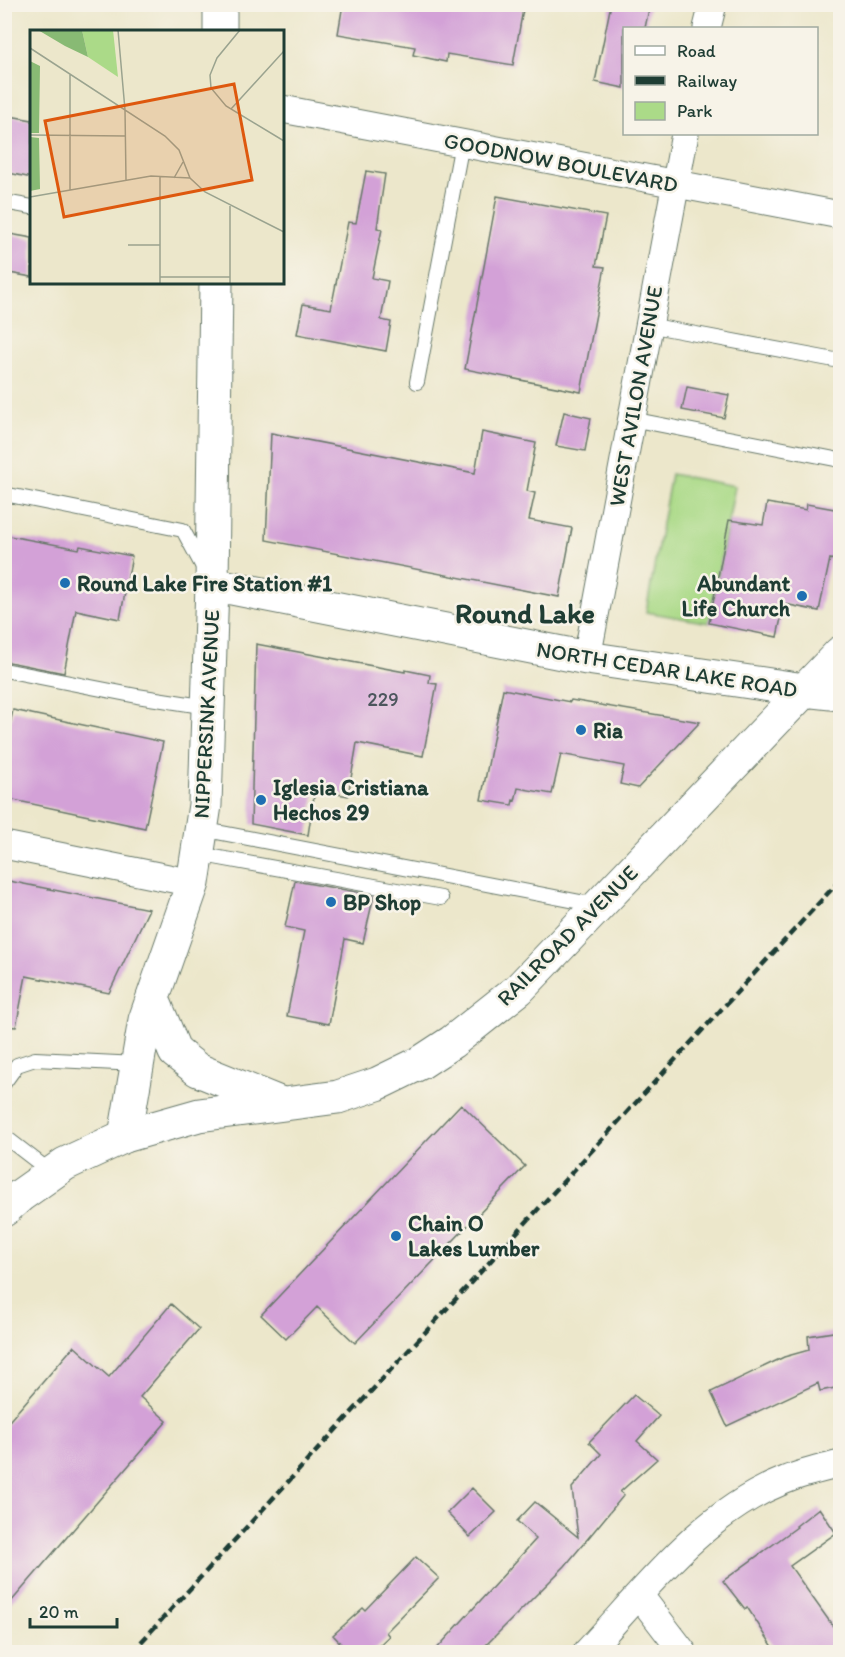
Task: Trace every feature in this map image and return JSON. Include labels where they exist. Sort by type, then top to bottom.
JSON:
[{"type":"street","points":[[220,4],[220,30]]},
{"type":"street","points":[[707,27],[713,4]]},
{"type":"street","name":"GOODNOW BOULEVARD","points":[[284,109],[840,215]]},
{"type":"street","name":"WEST AVILON AVENUE","points":[[587,658],[685,135]]},
{"type":"street","name":"NIPPERSINK AVENUE","points":[[125,1136],[146,1020],[197,856],[205,805],[212,584],[216,284]]},
{"type":"street","name":"NORTH CEDAR LAKE ROAD","points":[[212,584],[587,658],[840,694]]},
{"type":"street","name":"RAILROAD AVENUE","points":[[4,1210],[64,1164],[125,1136],[199,1115],[338,1097],[377,1084],[420,1063],[452,1042],[519,988],[840,654]]},
{"type":"street","points":[[4,846],[197,856]]},
{"type":"street","points":[[153,999],[176,1052],[190,1064],[198,1070],[284,1104]]},
{"type":"street","points":[[587,1653],[679,1554],[733,1507],[783,1480],[840,1464]]},
{"type":"street","points":[[640,1596],[683,1653]]},
{"type":"lane","points":[[417,382],[462,143]]},
{"type":"lane","points":[[4,202],[30,207]]},
{"type":"lane","points":[[648,325],[840,361]]},
{"type":"lane","points":[[631,419],[840,460]]},
{"type":"lane","points":[[4,494],[183,530],[212,584]]},
{"type":"lane","points":[[4,670],[137,696],[208,707]]},
{"type":"lane","points":[[197,856],[598,906]]},
{"type":"lane","points":[[197,856],[441,898]]},
{"type":"lane","points":[[4,1083],[17,1065],[35,1059],[138,1064]]},
{"type":"lane","points":[[4,1136],[52,1173]]},
{"type":"path","points":[[840,771],[840,787]]},
{"type":"green space","points":[[671,474],[735,486],[709,623],[646,612]]},
{"type":"building","points":[[343,4],[524,4],[513,65],[447,54],[446,62],[413,55],[415,47],[338,34]]},
{"type":"building","points":[[611,4],[650,4],[645,27],[623,27],[623,88],[595,82]]},
{"type":"building","points":[[4,115],[30,120],[30,178],[4,172]]},
{"type":"building","points":[[366,171],[385,174],[377,228],[382,229],[372,278],[388,281],[381,320],[391,322],[386,351],[297,334],[303,304],[331,309],[348,222],[356,223]]},
{"type":"building","points":[[497,196],[606,216],[596,266],[605,267],[581,392],[465,369]]},
{"type":"building","points":[[4,233],[30,238],[30,277],[4,272]]},
{"type":"building","points":[[687,387],[729,395],[724,418],[682,410]]},
{"type":"building","points":[[564,412],[591,418],[585,451],[556,446]]},
{"type":"building","points":[[482,432],[536,443],[527,491],[535,493],[529,520],[572,528],[559,597],[266,540],[271,433],[475,473]]},
{"type":"building","points":[[767,503],[806,510],[807,504],[840,510],[840,561],[830,559],[819,611],[784,604],[777,637],[709,623],[729,520],[763,525]]},
{"type":"building","name":"Round Lake Fire Station #1","points":[[4,535],[132,556],[120,619],[76,610],[64,673],[4,661]]},
{"type":"building","points":[[256,644],[430,675],[429,683],[437,684],[423,756],[357,743],[348,796],[315,790],[308,835],[251,824]]},
{"type":"building","points":[[503,689],[700,722],[638,788],[620,784],[624,766],[561,754],[552,794],[518,788],[512,805],[481,800]]},
{"type":"building","points":[[13,710],[163,742],[145,828],[4,798],[4,751]]},
{"type":"building","points":[[4,880],[149,909],[109,993],[26,976],[16,1027],[4,1026]]},
{"type":"building","points":[[295,881],[374,895],[363,943],[345,939],[329,1024],[287,1016],[304,931],[285,927]]},
{"type":"building","name":"Chain O Lakes Lumber","points":[[461,1104],[525,1166],[355,1343],[317,1307],[286,1339],[261,1315]]},
{"type":"building","points":[[171,1304],[199,1329],[140,1397],[167,1421],[4,1610],[4,1427],[74,1346],[109,1377]]},
{"type":"building","points":[[840,1331],[840,1387],[820,1391],[818,1383],[727,1426],[711,1392],[784,1357],[809,1350],[808,1336]]},
{"type":"building","points":[[634,1395],[659,1416],[637,1441],[657,1459],[620,1492],[624,1495],[565,1566],[478,1653],[433,1653],[536,1539],[517,1521],[535,1502],[578,1537],[572,1488],[601,1454],[589,1442]]},
{"type":"building","points":[[472,1488],[496,1512],[470,1537],[447,1513]]},
{"type":"building","points":[[819,1508],[836,1533],[790,1566],[840,1636],[840,1653],[777,1653],[747,1607],[745,1609],[723,1581],[797,1527]]},
{"type":"building","points":[[416,1557],[439,1578],[386,1632],[389,1636],[371,1653],[350,1653],[333,1635],[363,1608],[365,1610]]},
{"type":"railway","points":[[132,1652],[840,880]]},
{"type":"place","name":"Round Lake Fire Station #1","points":[[65,583]]},
{"type":"place","name":"Abundant Life Church","points":[[802,596]]},
{"type":"place","name":"Ria","points":[[581,730]]},
{"type":"place","name":"Iglesia Cristiana Hechos 29","points":[[261,800]]},
{"type":"place","name":"BP Shop","points":[[331,902]]},
{"type":"place","name":"Chain O Lakes Lumber","points":[[396,1236]]},
{"type":"district","name":"Round Lake","points":[[525,613]]}]
